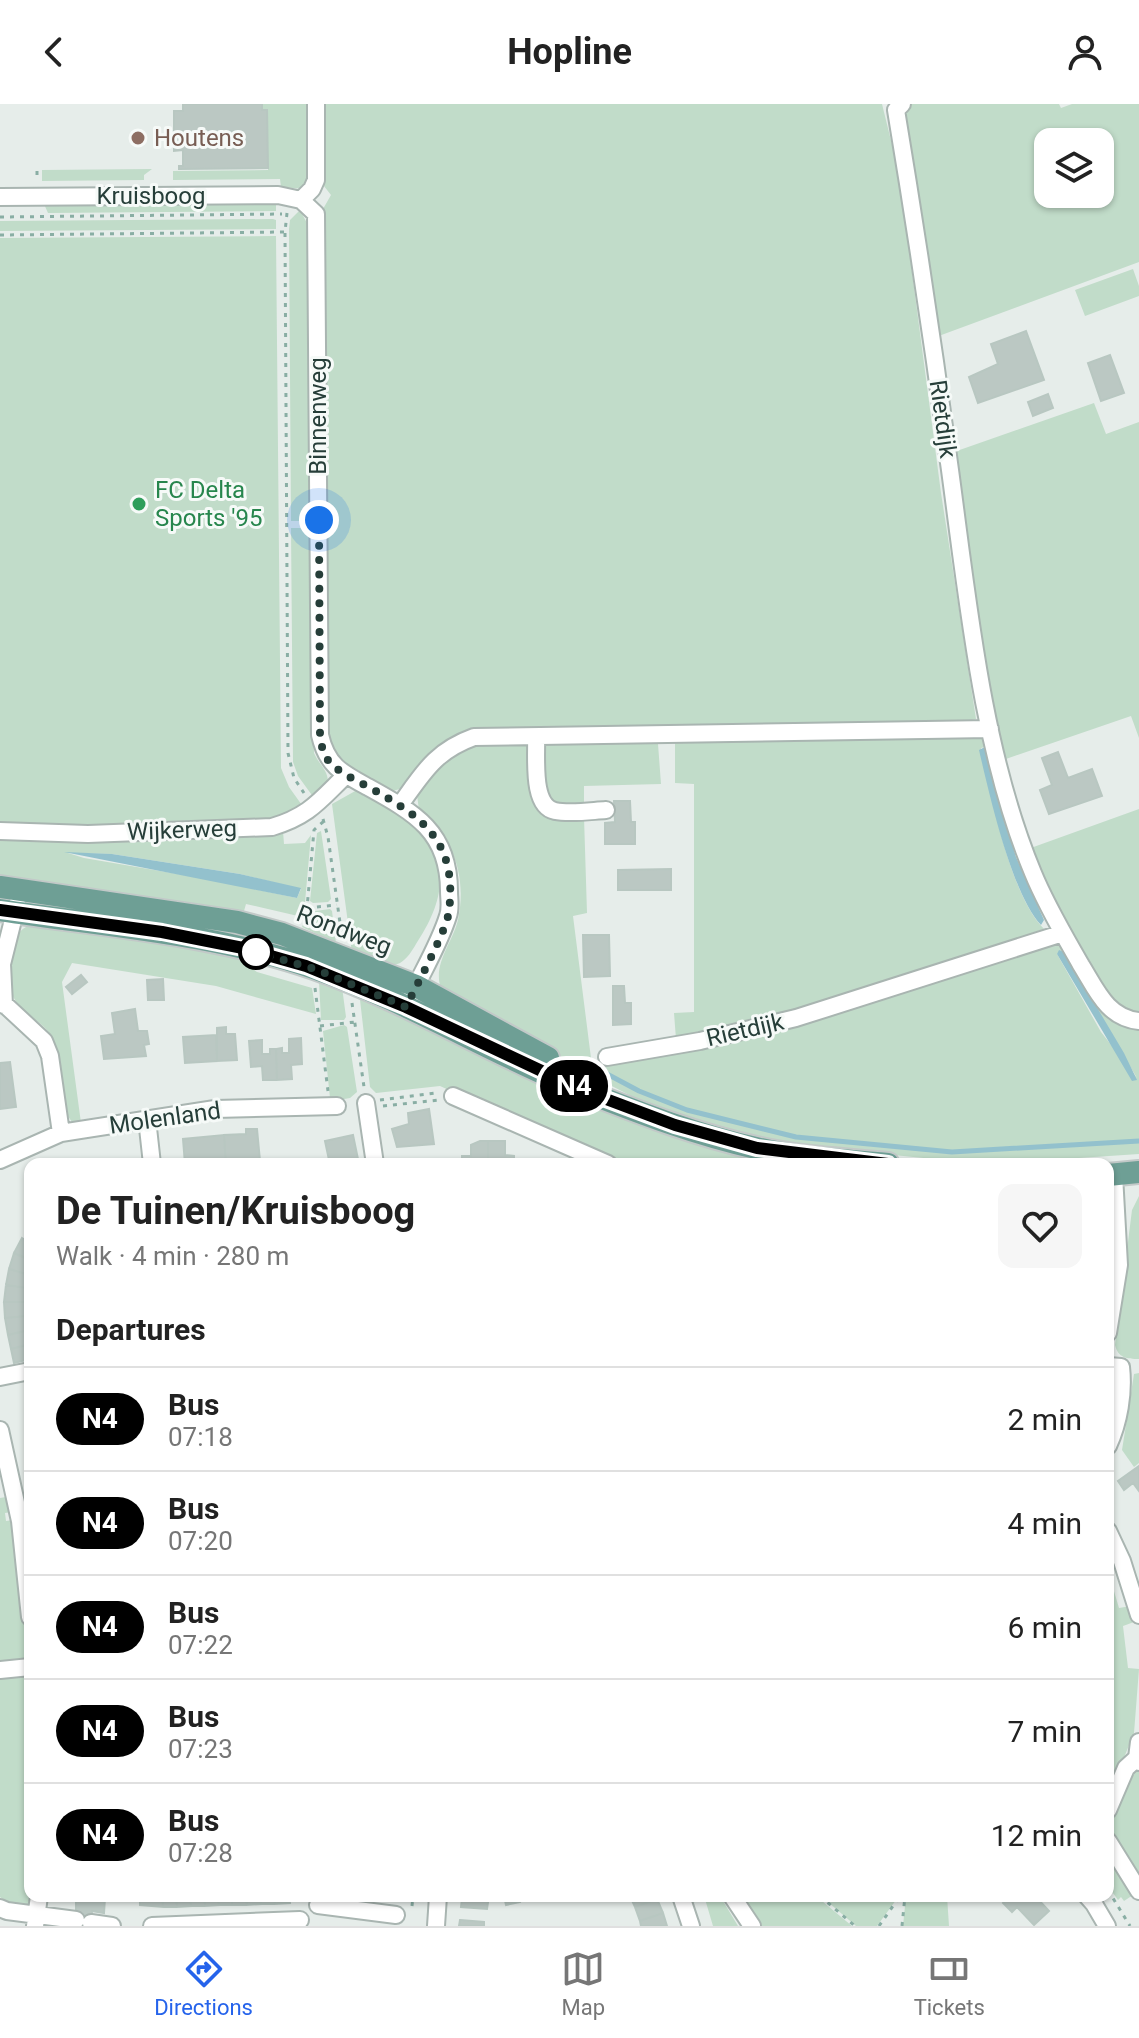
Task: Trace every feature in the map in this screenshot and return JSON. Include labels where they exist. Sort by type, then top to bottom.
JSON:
[{"type":"main road","name":"Rondweg","points":[[10,889],[237,922],[316,946],[416,986],[639,1110]]},
{"type":"main road","name":"Rondweg","points":[[8,911],[162,932],[243,948],[315,969],[406,1007],[582,1090],[698,1133],[757,1148],[839,1158]]},
{"type":"main road","points":[[1114,1175],[1139,1172]]},
{"type":"street","points":[[301,200],[316,180],[316,104]]},
{"type":"street","name":"Rietdijk","points":[[899,107],[990,729],[1021,842],[1039,887],[1106,1005],[1121,1016],[1139,1021]]},
{"type":"street","name":"Kruisboog","points":[[0,197],[278,195],[301,200]]},
{"type":"street","name":"Binnenweg","points":[[301,200],[316,214],[320,735],[324,753],[346,775],[400,805],[424,823],[440,845],[449,867],[449,913],[406,1007]]},
{"type":"street","points":[[400,805],[437,756],[455,744],[474,737],[990,729]]},
{"type":"street","points":[[536,737],[539,796],[544,806],[555,811],[606,810]]},
{"type":"street","name":"Wijkerweg","points":[[0,831],[88,834],[272,827],[296,820],[346,775]]},
{"type":"street","points":[[10,889],[2,964],[2,1003],[44,1041],[50,1056],[61,1133]]},
{"type":"street","name":"Rietdijk","points":[[607,1057],[700,1041],[796,1018],[1063,933]]},
{"type":"street","points":[[453,1096],[594,1158]]},
{"type":"street","points":[[366,1103],[374,1158]]},
{"type":"street","name":"Molenland","points":[[0,1160],[61,1133],[147,1119],[215,1109],[333,1107]]},
{"type":"street","points":[[147,1119],[151,1158]]},
{"type":"street","points":[[1114,1209],[1119,1265],[1114,1296]]},
{"type":"street","points":[[1114,1366],[1119,1407],[1114,1425]]},
{"type":"street","points":[[0,1377],[24,1372]]},
{"type":"street","points":[[0,1430],[24,1516]]},
{"type":"street","points":[[1114,1544],[1139,1615]]},
{"type":"street","points":[[0,1670],[24,1668]]},
{"type":"street","points":[[1114,1796],[1126,1768],[1138,1754]]},
{"type":"street","points":[[1114,1851],[1139,1891]]},
{"type":"street","points":[[152,1926],[300,1923],[318,1902]]},
{"type":"street","points":[[324,1902],[396,1915]]},
{"type":"street","points":[[436,1926],[438,1902]]},
{"type":"street","points":[[683,1902],[691,1926]]},
{"type":"street","points":[[736,1902],[752,1926]]},
{"type":"street","points":[[1091,1902],[1107,1926]]},
{"type":"street","points":[[0,1908],[36,1920],[83,1921],[112,1926]]},
{"type":"path","points":[[37,171],[37,183]]},
{"type":"path","name":"Kruisboog","points":[[0,217],[286,214]]},
{"type":"path","name":"Binnenweg","points":[[286,214],[288,753],[294,778],[324,821]]},
{"type":"path","points":[[0,235],[285,232]]},
{"type":"path","points":[[324,821],[342,937]]},
{"type":"path","points":[[300,923],[307,908],[314,830],[324,821]]},
{"type":"path","points":[[307,908],[337,905]]},
{"type":"path","points":[[315,985],[333,1107]]},
{"type":"path","points":[[352,1000],[366,1103],[424,1093],[439,1092],[453,1096]]},
{"type":"path","points":[[320,1026],[355,1022]]},
{"type":"path","points":[[1114,1900],[1130,1926]]},
{"type":"path","points":[[827,1902],[855,1926]]},
{"type":"path","points":[[879,1926],[897,1902]]},
{"type":"path","points":[[902,1902],[902,1926]]},
{"type":"green space","points":[[262,104],[311,104],[311,179],[305,189],[281,187],[280,179],[173,180],[173,171],[268,170],[267,111],[262,110]]},
{"type":"green space","points":[[321,104],[882,104],[899,173],[941,493],[976,719],[958,723],[449,740],[428,755],[406,787],[393,791],[347,765],[339,757],[329,737],[327,714],[323,209],[331,195],[320,181]]},
{"type":"green space","points":[[908,104],[1059,104],[1061,108],[1072,104],[1139,104],[1139,262],[936,337],[903,121]]},
{"type":"green space","points":[[152,169],[144,175],[144,180],[42,181],[42,170]]},
{"type":"green space","points":[[276,202],[276,211],[48,213],[44,204]]},
{"type":"green space","points":[[300,210],[308,225],[309,521],[291,521],[289,229],[290,220]]},
{"type":"green space","points":[[276,220],[276,229],[0,231],[0,221]]},
{"type":"green space","name":"FC Delta Sports '95","points":[[276,236],[281,768],[289,787],[304,808],[269,823],[0,825],[0,238]]},
{"type":"green space","points":[[1133,269],[1139,296],[1085,316],[1075,290]]},
{"type":"green space","points":[[1094,403],[1106,434],[1139,422],[1139,738],[1131,716],[1003,760],[951,453]]},
{"type":"green space","points":[[291,528],[309,528],[314,753],[328,780],[328,785],[314,798],[298,776],[293,762]]},
{"type":"green space","points":[[976,735],[983,738],[985,747],[981,748],[990,791],[1012,869],[1021,893],[1044,929],[818,1006],[676,1039],[674,1013],[694,1012],[694,784],[675,783],[675,743],[680,738]]},
{"type":"green space","points":[[653,738],[658,744],[661,784],[584,786],[584,803],[553,805],[546,798],[544,746],[550,740]]},
{"type":"green space","points":[[526,741],[530,745],[534,802],[544,814],[584,817],[587,913],[573,916],[591,1058],[603,1067],[662,1055],[1056,943],[1060,944],[1107,1014],[1139,1026],[1139,1154],[1079,1158],[924,1158],[782,1144],[693,1121],[647,1104],[549,1054],[442,991],[439,973],[458,920],[461,888],[449,845],[419,810],[417,795],[421,784],[437,764],[475,742]],"holes":[[[1061,951],[1137,1078],[1101,1032],[1057,954]]]},
{"type":"green space","points":[[357,790],[420,831],[438,863],[440,887],[434,911],[411,952],[394,965],[376,963],[352,953],[332,804]]},
{"type":"green space","points":[[1139,809],[1139,1015],[1113,1005],[1068,934],[1028,849]]},
{"type":"green space","points":[[283,831],[284,844],[305,843],[311,835],[305,902],[298,916],[246,904],[244,911],[161,907],[0,884],[0,836]],"holes":[[[68,853],[112,854],[240,874],[301,889],[297,898]]]},
{"type":"green space","points":[[321,831],[331,899],[313,903],[310,901],[317,833]]},
{"type":"green space","points":[[330,909],[336,943],[302,927],[308,912]]},
{"type":"green space","points":[[38,922],[204,945],[248,961],[247,965],[257,972],[312,988],[316,1014],[216,986],[72,963],[62,982],[81,1123],[72,1122],[65,1112],[60,1065],[52,1038],[17,1003],[10,988],[10,961],[15,940],[23,929]]},
{"type":"green space","points":[[319,981],[342,987],[344,1020],[321,1020]]},
{"type":"green space","points":[[359,991],[781,1158],[601,1158],[440,1086],[376,1093],[370,1087]]},
{"type":"green space","points":[[344,1025],[347,1027],[357,1092],[350,1098],[333,1101],[330,1098],[323,1031]]},
{"type":"green space","points":[[1139,1196],[1139,1359],[1131,1359],[1118,1353],[1115,1345],[1132,1210]]},
{"type":"green space","points":[[1139,1373],[1139,1463],[1134,1467],[1122,1450],[1134,1374]]},
{"type":"green space","points":[[0,1498],[9,1498],[12,1512],[5,1513],[6,1521],[13,1520],[24,1615],[24,1663],[0,1666]]},
{"type":"green space","points":[[1114,1591],[1119,1608],[1131,1606],[1134,1622],[1123,1626],[1128,1668],[1139,1669],[1134,1733],[1114,1782]]},
{"type":"green space","points":[[0,1675],[24,1675],[24,1902],[30,1902],[14,1904],[0,1897]]},
{"type":"green space","points":[[1137,1768],[1139,1771],[1139,1882],[1114,1846],[1114,1806],[1130,1771]]},
{"type":"green space","points":[[1114,1860],[1133,1895],[1124,1901],[1121,1897],[1118,1900],[1114,1894]]},
{"type":"green space","points":[[706,1902],[724,1902],[738,1926],[713,1926]]},
{"type":"green space","points":[[744,1902],[823,1902],[852,1926],[761,1926]]},
{"type":"green space","points":[[828,1902],[895,1902],[877,1926],[856,1926]]},
{"type":"green space","points":[[905,1902],[947,1902],[949,1926],[903,1926]]},
{"type":"water","points":[[985,747],[1016,857],[1044,920],[1041,925],[1030,911],[1011,868],[979,750]]},
{"type":"water","points":[[64,852],[112,854],[240,874],[301,888],[297,898]]},
{"type":"water","points":[[1059,950],[1064,952],[1137,1080],[1132,1081],[1057,954]]},
{"type":"building","points":[[183,104],[262,104],[262,110],[267,110],[268,168],[179,169],[183,166],[183,150],[174,151],[174,111],[183,111]]},
{"type":"building","points":[[1026,331],[1044,380],[978,403],[969,377],[998,364],[991,344]]},
{"type":"building","points":[[1110,355],[1124,393],[1101,401],[1088,363]]},
{"type":"building","points":[[1048,394],[1053,408],[1033,416],[1028,402]]},
{"type":"building","points":[[1058,752],[1068,778],[1092,769],[1102,796],[1049,814],[1040,790],[1052,785],[1042,758]]},
{"type":"building","points":[[614,801],[630,801],[631,822],[635,822],[635,844],[605,844],[605,823],[615,822]]},
{"type":"building","points":[[671,869],[671,890],[618,890],[618,870]]},
{"type":"building","points":[[583,935],[609,935],[610,976],[584,977]]},
{"type":"building","points":[[81,975],[87,982],[72,994],[66,987]]},
{"type":"building","points":[[163,979],[164,1000],[148,1000],[147,980]]},
{"type":"building","points":[[613,986],[624,986],[625,1003],[631,1003],[631,1024],[613,1025]]},
{"type":"building","points":[[135,1009],[138,1031],[147,1031],[149,1044],[144,1045],[146,1056],[104,1059],[101,1036],[115,1034],[112,1013]]},
{"type":"building","points":[[226,1027],[226,1034],[235,1034],[237,1060],[217,1061],[217,1028]]},
{"type":"building","points":[[216,1035],[217,1061],[185,1063],[183,1037]]},
{"type":"building","points":[[301,1038],[302,1064],[291,1065],[292,1079],[277,1080],[276,1049],[282,1048],[282,1053],[289,1053],[289,1039]]},
{"type":"building","points":[[262,1040],[262,1054],[270,1054],[270,1049],[276,1049],[277,1080],[263,1080],[262,1066],[251,1067],[249,1041]]},
{"type":"building","points":[[10,1062],[16,1107],[0,1109],[0,1063]]},
{"type":"building","points":[[429,1109],[434,1144],[397,1147],[392,1129],[409,1124],[408,1113]]},
{"type":"building","points":[[246,1129],[257,1129],[260,1158],[226,1158],[224,1135],[246,1134]]},
{"type":"building","points":[[224,1135],[226,1158],[185,1158],[183,1139]]},
{"type":"building","points":[[353,1135],[358,1158],[329,1158],[325,1141]]},
{"type":"building","points":[[488,1141],[488,1158],[462,1158],[471,1156],[471,1145]]},
{"type":"building","points":[[488,1141],[505,1141],[505,1155],[514,1156],[514,1158],[488,1158]]},
{"type":"building","points":[[22,1238],[24,1239],[24,1257],[14,1253]]},
{"type":"building","points":[[14,1253],[24,1257],[24,1273],[9,1269]]},
{"type":"building","points":[[9,1269],[24,1273],[24,1288],[6,1285]]},
{"type":"building","points":[[6,1285],[24,1288],[24,1302],[4,1302]]},
{"type":"building","points":[[4,1302],[24,1302],[24,1316],[5,1318]]},
{"type":"building","points":[[24,1316],[24,1331],[8,1335],[5,1318]]},
{"type":"building","points":[[24,1331],[24,1346],[11,1349],[8,1335]]},
{"type":"building","points":[[24,1346],[24,1360],[14,1363],[11,1349]]},
{"type":"building","points":[[1139,1466],[1139,1491],[1133,1483],[1124,1490],[1118,1481]]},
{"type":"building","points":[[76,1902],[105,1902],[104,1913],[92,1911],[91,1923],[76,1920]]},
{"type":"building","points":[[140,1902],[163,1902],[163,1907],[140,1905]]},
{"type":"building","points":[[163,1902],[177,1902],[177,1907],[163,1907]]},
{"type":"building","points":[[177,1902],[191,1902],[191,1906],[177,1907]]},
{"type":"building","points":[[191,1902],[205,1902],[205,1906],[191,1906]]},
{"type":"building","points":[[205,1902],[219,1902],[219,1905],[205,1906]]},
{"type":"building","points":[[232,1902],[247,1902],[247,1905],[232,1905]]},
{"type":"building","points":[[462,1902],[488,1902],[487,1909],[461,1907]]},
{"type":"building","points":[[633,1902],[649,1902],[635,1907]]},
{"type":"building","points":[[658,1902],[663,1913],[640,1921],[635,1907]]},
{"type":"building","points":[[1041,1902],[1049,1911],[1034,1925],[1017,1907],[1012,1912],[1003,1903]]},
{"type":"building","points":[[663,1913],[667,1926],[641,1926],[640,1921]]},
{"type":"building","points":[[460,1920],[484,1922],[484,1926],[459,1926]]},
{"type":"waterway","points":[[592,1066],[639,1091],[687,1110],[796,1137],[952,1152],[1139,1141]]},
{"type":"bus line","name":"N4","points":[[0,910],[162,932],[243,948],[306,966],[406,1007],[582,1090],[675,1125],[757,1148],[827,1158]]},
{"type":"place","name":"Houtens","points":[[138,138]]},
{"type":"place","name":"FC Delta Sports '95","points":[[139,504]]},
{"type":"route","points":[[256,952],[315,969],[406,1007],[449,913],[449,867],[440,845],[424,823],[400,805],[346,775],[324,753],[320,735],[319,520]]}]
